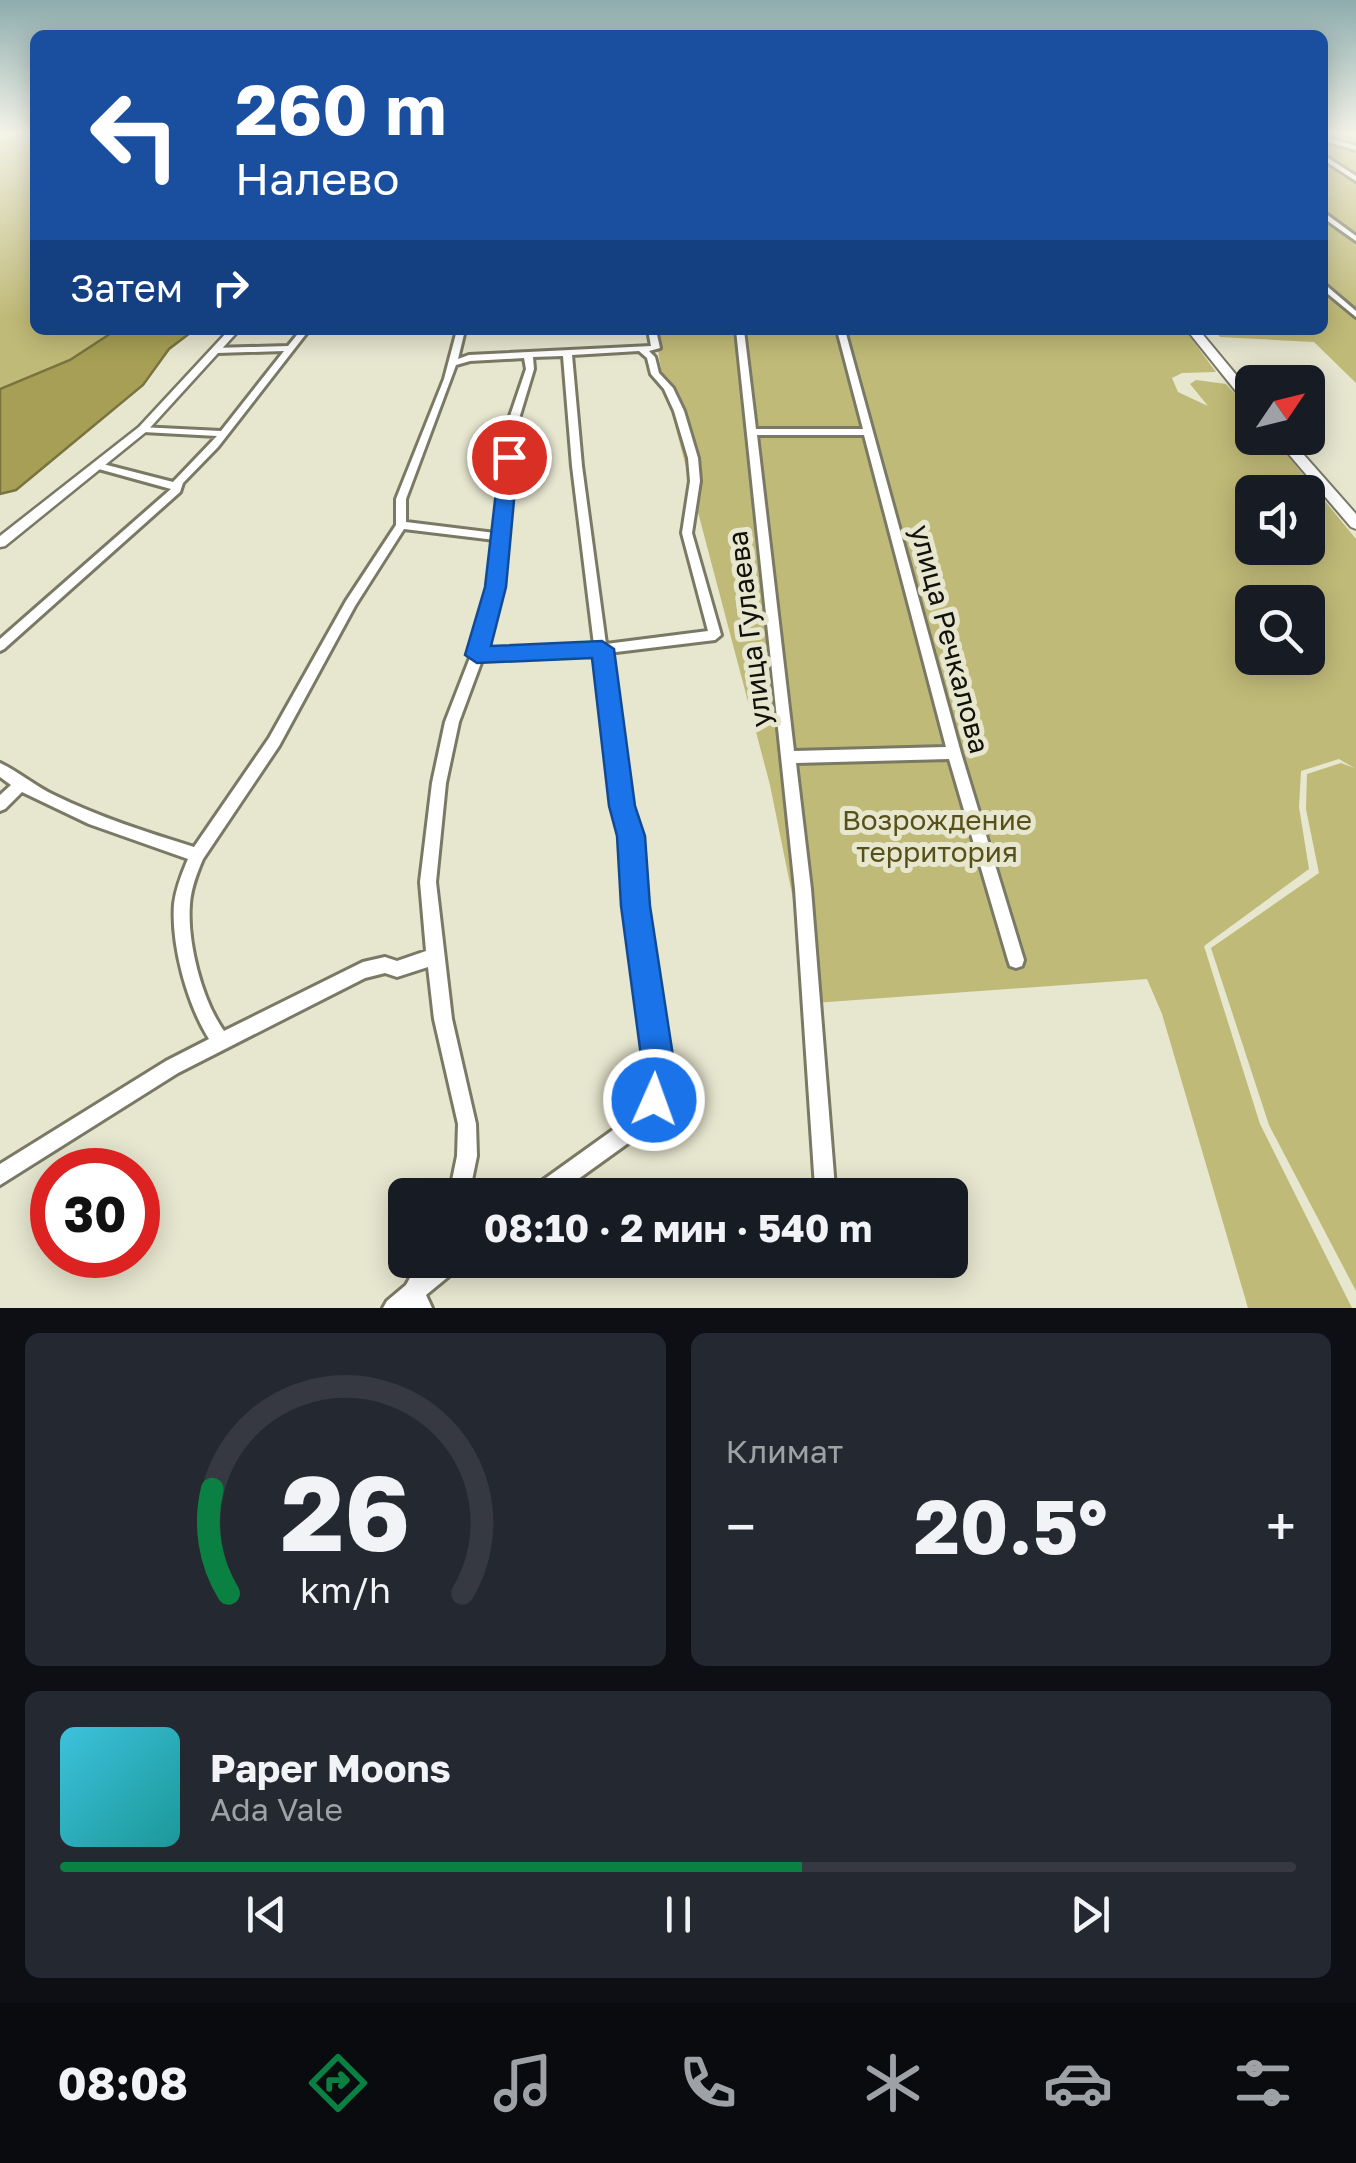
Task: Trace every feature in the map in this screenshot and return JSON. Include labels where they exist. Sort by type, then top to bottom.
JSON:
[{"type":"main road","points":[[1196,335],[1235,382]]},
{"type":"main road","points":[[1297,455],[1356,524]]},
{"type":"street","points":[[1328,218],[1356,239]]},
{"type":"street","points":[[1328,289],[1354,312]]},
{"type":"street","points":[[0,543],[143,428],[230,335]]},
{"type":"street","points":[[0,646],[177,486],[301,335]]},
{"type":"street","points":[[221,1041],[204,1018],[182,911],[188,876],[197,855],[274,742],[350,604],[402,525],[402,499],[460,335]]},
{"type":"street","points":[[452,363],[469,358],[656,348],[653,335]]},
{"type":"street","name":"улица Гулаева","points":[[741,335],[788,757],[954,753]]},
{"type":"street","name":"улица Речкалова","points":[[842,335],[954,753],[1016,960]]},
{"type":"street","points":[[218,350],[290,348]]},
{"type":"street","points":[[477,655],[602,649],[715,635],[687,532],[693,458],[668,388],[655,374],[652,357],[641,349]]},
{"type":"street","points":[[562,1178],[649,1112],[658,1087],[631,836],[622,806],[580,508],[567,352]]},
{"type":"street","points":[[462,1178],[467,1124],[443,1019],[428,882],[439,783],[452,722],[477,655],[496,587],[514,422],[530,369],[528,355]]},
{"type":"street","points":[[143,428],[223,434]]},
{"type":"street","points":[[751,432],[869,432]]},
{"type":"street","points":[[99,466],[177,486]]},
{"type":"street","points":[[402,525],[502,537]]},
{"type":"street","points":[[788,757],[803,889],[824,1178]]},
{"type":"street","points":[[0,769],[20,786],[140,837],[197,855]]},
{"type":"street","points":[[0,805],[20,786]]},
{"type":"street","points":[[0,1175],[172,1067],[221,1041],[364,970],[386,966],[397,970],[435,956]]},
{"type":"street","points":[[394,1308],[418,1299],[437,1278]]},
{"type":"green space","points":[[0,194],[30,194],[30,335],[108,335],[71,360],[0,389]]},
{"type":"green space","points":[[1328,194],[1356,194],[1356,383],[1314,342],[1220,337],[1328,335]]},
{"type":"green space","name":"Возрождение территория","points":[[656,335],[1189,335],[1216,372],[1182,373],[1172,378],[1178,392],[1208,406],[1190,384],[1196,380],[1226,384],[1235,394],[1235,455],[1287,455],[1303,475],[1235,475],[1235,565],[1325,565],[1325,501],[1356,539],[1356,1291],[1269,1125],[1211,948],[1319,873],[1306,809],[1307,774],[1341,763],[1354,768],[1339,759],[1301,771],[1299,807],[1309,869],[1204,946],[1260,1124],[1352,1308],[1248,1308],[1162,1014],[1147,979],[814,1003],[770,785],[662,376]]},
{"type":"shaded area","points":[[108,335],[187,335],[169,349],[143,385],[16,490],[0,494],[0,389],[70,360]]},
{"type":"route","points":[[509,457],[496,587],[477,655],[602,649],[622,806],[631,836],[636,906],[657,1056],[658,1087],[654,1100]]}]
